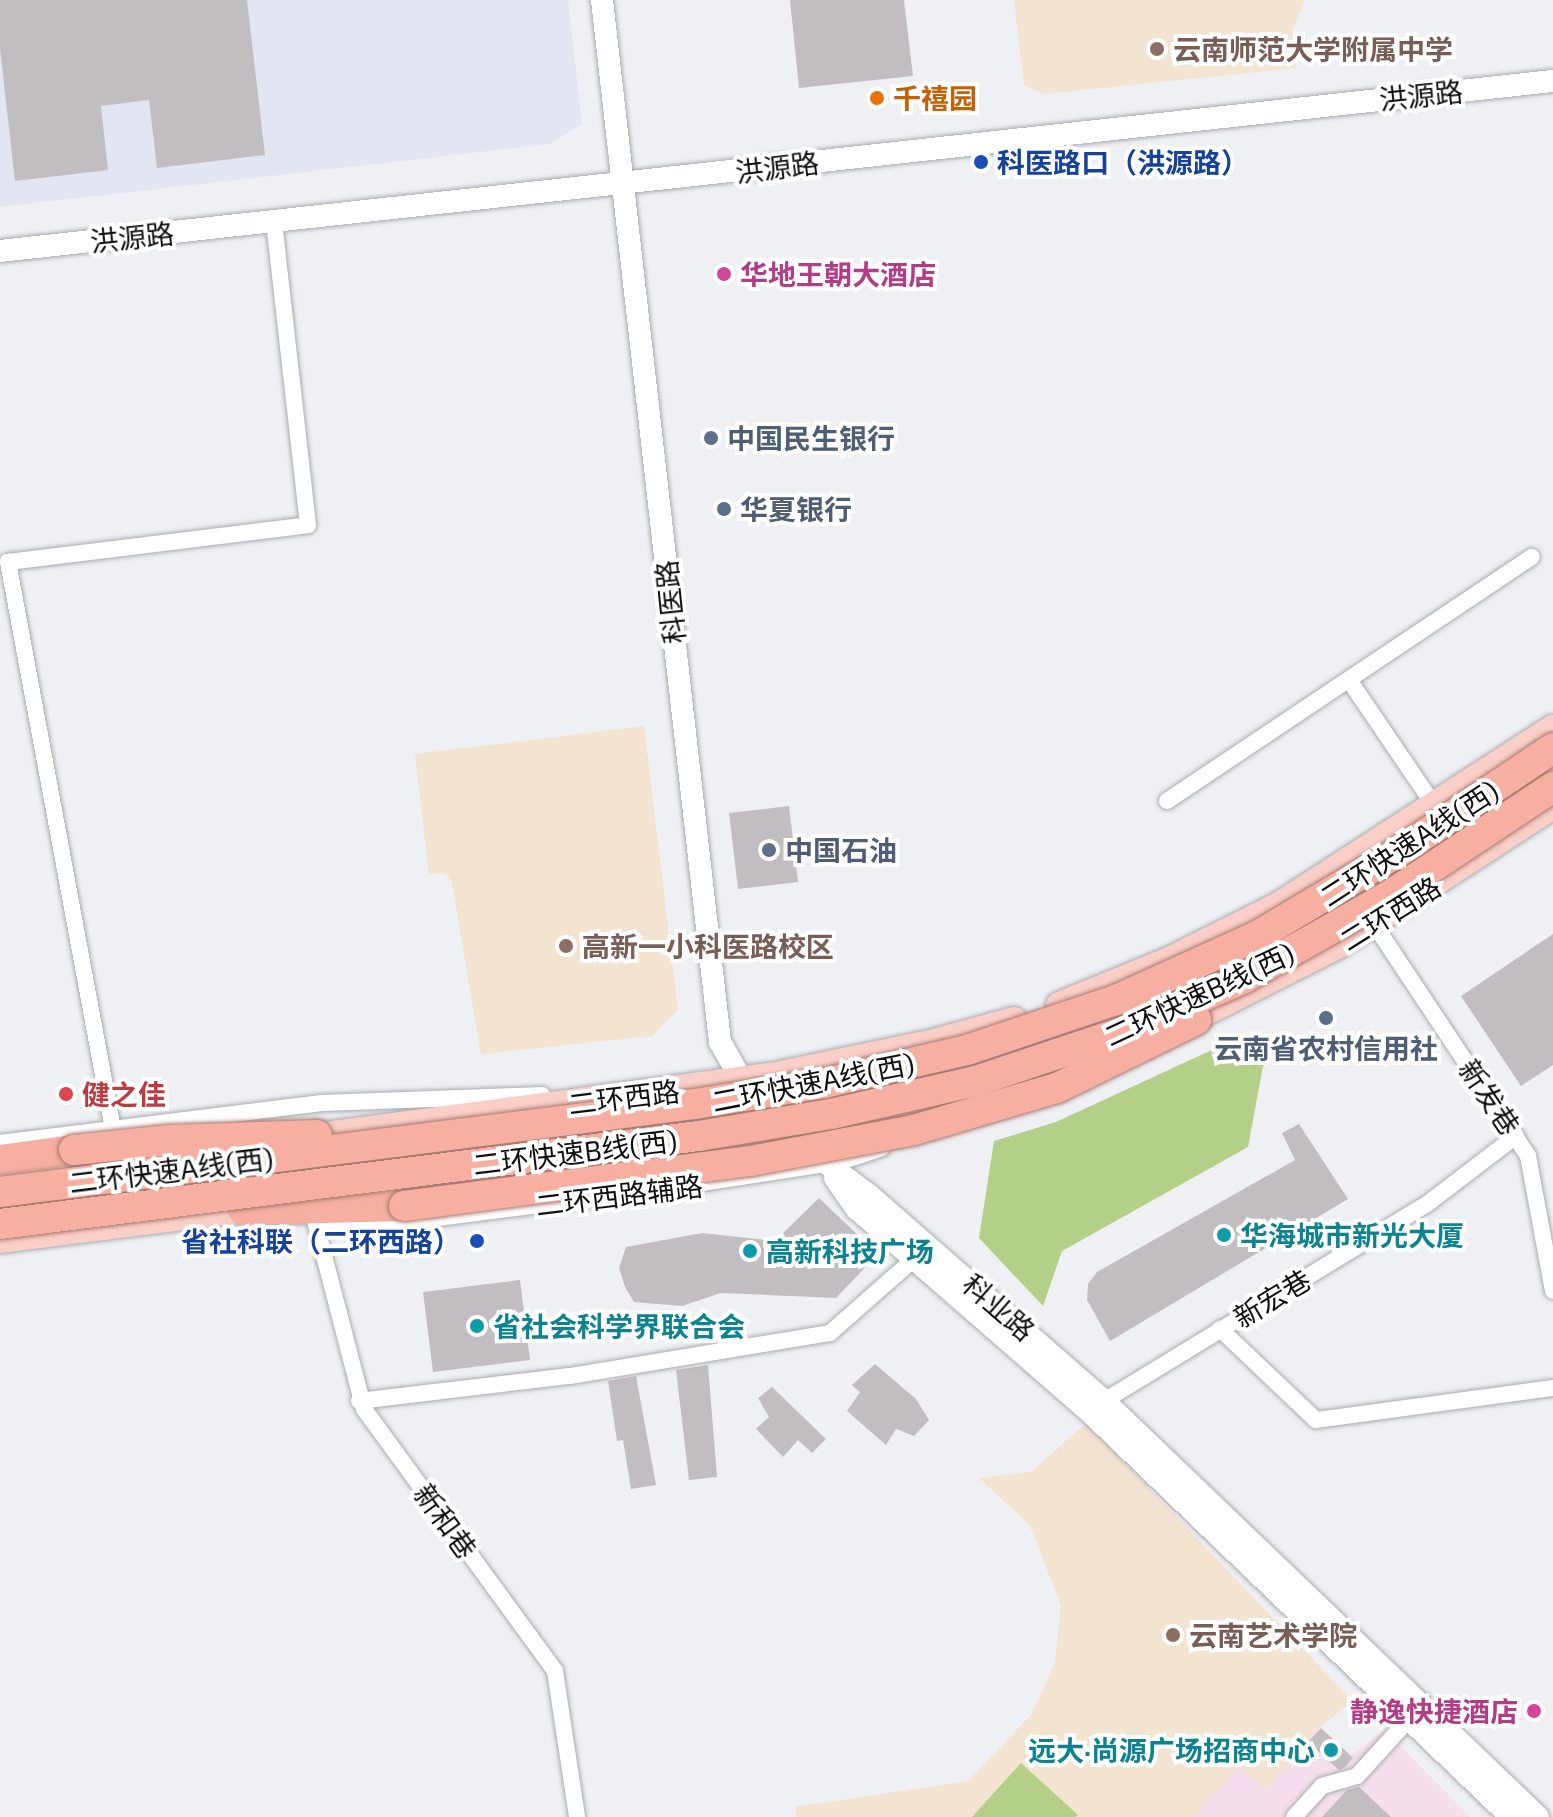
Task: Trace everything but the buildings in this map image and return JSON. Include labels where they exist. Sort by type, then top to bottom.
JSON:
[{"type":"highway","name":"二环快速A线(西)","points":[[0,1192],[495,1130],[825,1083],[956,1053],[1059,1022],[1173,976],[1287,919],[1400,851],[1553,748]]},
{"type":"highway","name":"二环快速B线(西)","points":[[0,1224],[650,1143],[907,1099],[1018,1069],[1128,1030],[1235,983],[1331,931],[1553,787]]},
{"type":"highway","points":[[243,1210],[404,1206],[795,1154],[996,1108],[1091,1073],[1176,1031],[1331,931]]},
{"type":"highway","points":[[0,1160],[169,1140],[495,1130]]},
{"type":"main road","name":"二环西路","points":[[0,1176],[644,1095],[738,1081],[930,1043],[1096,991],[1260,916],[1436,808],[1553,728]]},
{"type":"main road","name":"二环西路","points":[[0,1240],[792,1138],[980,1097],[1163,1033],[1261,987],[1374,924],[1553,806]]},
{"type":"street","name":"科医路","points":[[602,0],[718,1026],[738,1081],[792,1138],[824,1164]]},
{"type":"street","name":"洪源路","points":[[0,251],[1553,81]]},
{"type":"street","points":[[113,1129],[8,562],[308,525],[274,222]]},
{"type":"street","points":[[1167,801],[1532,557]]},
{"type":"street","points":[[1349,680],[1436,808]]},
{"type":"street","name":"新发巷","points":[[1374,924],[1528,1156],[1553,1291]]},
{"type":"street","points":[[0,1143],[348,1102],[644,1095]]},
{"type":"street","name":"二环西路辅路","points":[[243,1210],[315,1221],[406,1222],[824,1164],[895,1143],[980,1097]]},
{"type":"street","name":"新宏巷","points":[[1104,1401],[1427,1204],[1516,1136]]},
{"type":"street","name":"科业路","points":[[824,1164],[857,1209],[1092,1414],[1511,1817]]},
{"type":"street","name":"科业路","points":[[824,1164],[879,1203],[1104,1401],[1538,1817]]},
{"type":"street","name":"新和巷","points":[[315,1221],[359,1401],[555,1671],[577,1817]]},
{"type":"street","points":[[359,1401],[570,1376],[830,1333],[915,1258]]},
{"type":"street","points":[[1220,1329],[1316,1420],[1553,1388]]},
{"type":"street","points":[[1294,1817],[1322,1786],[1357,1776],[1408,1720]]},
{"type":"shaded area","points":[[0,0],[568,0],[582,124],[550,144],[0,207]]},
{"type":"shaded area","name":"云南师范大学附属中学","points":[[1014,0],[1305,0],[1292,31],[1296,68],[1044,94],[1024,85]]},
{"type":"shaded area","name":"高新一小科医路校区","points":[[644,726],[678,1010],[652,1036],[481,1054],[452,882],[445,873],[429,874],[415,754]]},
{"type":"shaded area","name":"云南艺术学院","points":[[1086,1423],[1353,1701],[1320,1727],[1267,1789],[1238,1766],[1195,1817],[797,1817],[795,1807],[968,1781],[1031,1715],[1055,1663],[1061,1606],[1030,1525],[979,1478],[1031,1472]]},
{"type":"shaded area","points":[[1320,1727],[1352,1755],[1385,1730],[1470,1817],[1195,1817],[1238,1765],[1267,1789]]},
{"type":"green space","points":[[1242,1036],[1263,1066],[1248,1147],[1062,1251],[1043,1306],[979,1238],[994,1141],[1056,1122]]},
{"type":"green space","points":[[1021,1763],[1078,1815],[972,1817]]},
{"type":"place","name":"云南师范大学附属中学","points":[[1157,49]]},
{"type":"place","name":"千禧园","points":[[877,98]]},
{"type":"place","name":"科医路口（洪源路）","points":[[981,162]]},
{"type":"place","name":"华地王朝大酒店","points":[[724,274]]},
{"type":"place","name":"中国民生银行","points":[[711,438]]},
{"type":"place","name":"华夏银行","points":[[724,509]]},
{"type":"place","name":"中国石油","points":[[769,850]]},
{"type":"place","name":"高新一小科医路校区","points":[[566,946]]},
{"type":"place","name":"云南省农村信用社","points":[[1326,1018]]},
{"type":"place","name":"健之佳","points":[[66,1094]]},
{"type":"place","name":"华海城市新光大厦","points":[[1224,1235]]},
{"type":"place","name":"省社科联（二环西路）","points":[[477,1241]]},
{"type":"place","name":"高新科技广场","points":[[750,1251]]},
{"type":"place","name":"省社会科学界联合会","points":[[477,1326]]},
{"type":"place","name":"云南艺术学院","points":[[1173,1635]]},
{"type":"place","name":"静逸快捷酒店","points":[[1534,1711]]},
{"type":"place","name":"远大·尚源广场招商中心","points":[[1331,1750]]}]
